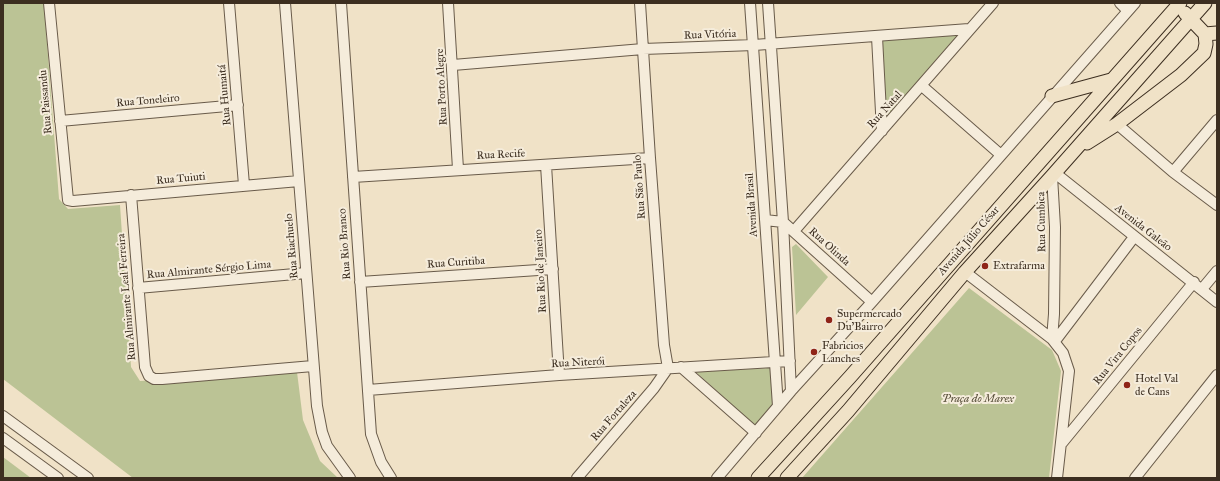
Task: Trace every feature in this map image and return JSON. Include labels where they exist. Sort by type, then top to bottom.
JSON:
[{"type":"main road","name":"Avenida Júlio César","points":[[787,478],[848,411],[965,272],[1054,175],[1205,3]]},
{"type":"main road","name":"Avenida Júlio César","points":[[758,478],[1179,4]]},
{"type":"main road","points":[[1072,153],[1117,124],[1180,75],[1204,53],[1211,33],[1191,19],[1179,4]]},
{"type":"main road","points":[[1052,96],[1111,80]]},
{"type":"street","name":"Rua Paissandu","points":[[49,3],[67,199]]},
{"type":"street","name":"Rua Humaitá","points":[[228,3],[244,185]]},
{"type":"street","name":"Rua Riachuelo","points":[[285,3],[313,366],[322,432],[332,455],[350,478]]},
{"type":"street","name":"Rua Rio Branco","points":[[341,3],[371,434],[381,462],[391,478]]},
{"type":"street","name":"Rua Porto Alegre","points":[[448,3],[453,65],[458,169]]},
{"type":"street","name":"Rua São Paulo","points":[[640,3],[664,345],[668,368]]},
{"type":"street","name":"Avenida Brasil","points":[[750,3],[778,406]]},
{"type":"street","points":[[768,3],[783,222],[791,391]]},
{"type":"street","name":"Rua Natal","points":[[794,231],[922,86],[968,30],[994,3]]},
{"type":"street","points":[[717,478],[791,391],[872,302],[1132,7],[1120,3]]},
{"type":"street","name":"Rua Vitória","points":[[453,65],[643,49],[754,45],[968,30]]},
{"type":"street","points":[[877,37],[882,131]]},
{"type":"street","points":[[922,86],[1000,155]]},
{"type":"street","name":"Rua Toneleiro","points":[[60,121],[238,105]]},
{"type":"street","points":[[1173,172],[1217,120]]},
{"type":"street","points":[[1117,124],[1173,172],[1217,205]]},
{"type":"street","name":"Rua Recife","points":[[353,177],[458,169],[650,158]]},
{"type":"street","name":"Rua Rio de Janeiro","points":[[546,165],[559,375]]},
{"type":"street","name":"Avenida Galeão","points":[[1054,175],[1194,282],[1217,302]]},
{"type":"street","name":"Rua Cumbica","points":[[1054,175],[1054,340]]},
{"type":"street","name":"Rua Tuiuti","points":[[67,199],[72,201],[299,181]]},
{"type":"street","name":"Rua Almirante Leal Ferreira","points":[[131,195],[145,367],[148,374],[152,378],[175,378],[313,366]]},
{"type":"street","points":[[765,220],[783,222]]},
{"type":"street","name":"Rua Olinda","points":[[783,222],[872,302]]},
{"type":"street","points":[[1054,340],[1134,237]]},
{"type":"street","name":"Rua Curitiba","points":[[360,282],[553,269]]},
{"type":"street","points":[[1202,289],[1217,271]]},
{"type":"street","points":[[965,272],[1054,340],[1064,353],[1069,371],[1057,478]]},
{"type":"street","name":"Rua Almirante Sérgio Lima","points":[[138,288],[306,273]]},
{"type":"street","name":"Rua Vira Copos","points":[[1061,444],[1194,282]]},
{"type":"street","name":"Rua Niterói","points":[[368,390],[559,375],[790,361]]},
{"type":"street","points":[[681,367],[756,433]]},
{"type":"street","name":"Rua Fortaleza","points":[[577,478],[654,388],[668,368]]},
{"type":"street","points":[[1135,478],[1217,375]]},
{"type":"street","points":[[3,416],[88,478]]},
{"type":"street","points":[[3,438],[58,478]]},
{"type":"green space","points":[[3,3],[44,3],[59,199],[68,209],[120,205],[131,367],[140,381],[297,372],[303,420],[320,461],[338,478],[133,478],[3,379]]},
{"type":"green space","points":[[969,30],[882,128],[877,37]]},
{"type":"green space","points":[[796,244],[828,277],[796,315],[792,247]]},
{"type":"green space","name":"Praça do Marex","points":[[969,288],[1052,350],[1061,371],[1049,478],[802,478]]},
{"type":"green space","points":[[770,368],[773,405],[755,426],[696,372]]},
{"type":"green space","points":[[3,457],[31,478],[3,478]]},
{"type":"place","name":"Extrafarma","points":[[985,266]]},
{"type":"place","name":"Supermercado Du'Bairro","points":[[829,320]]},
{"type":"place","name":"Fabricios Lanches","points":[[814,352]]},
{"type":"place","name":"Hotel Val de Cans","points":[[1127,385]]}]
